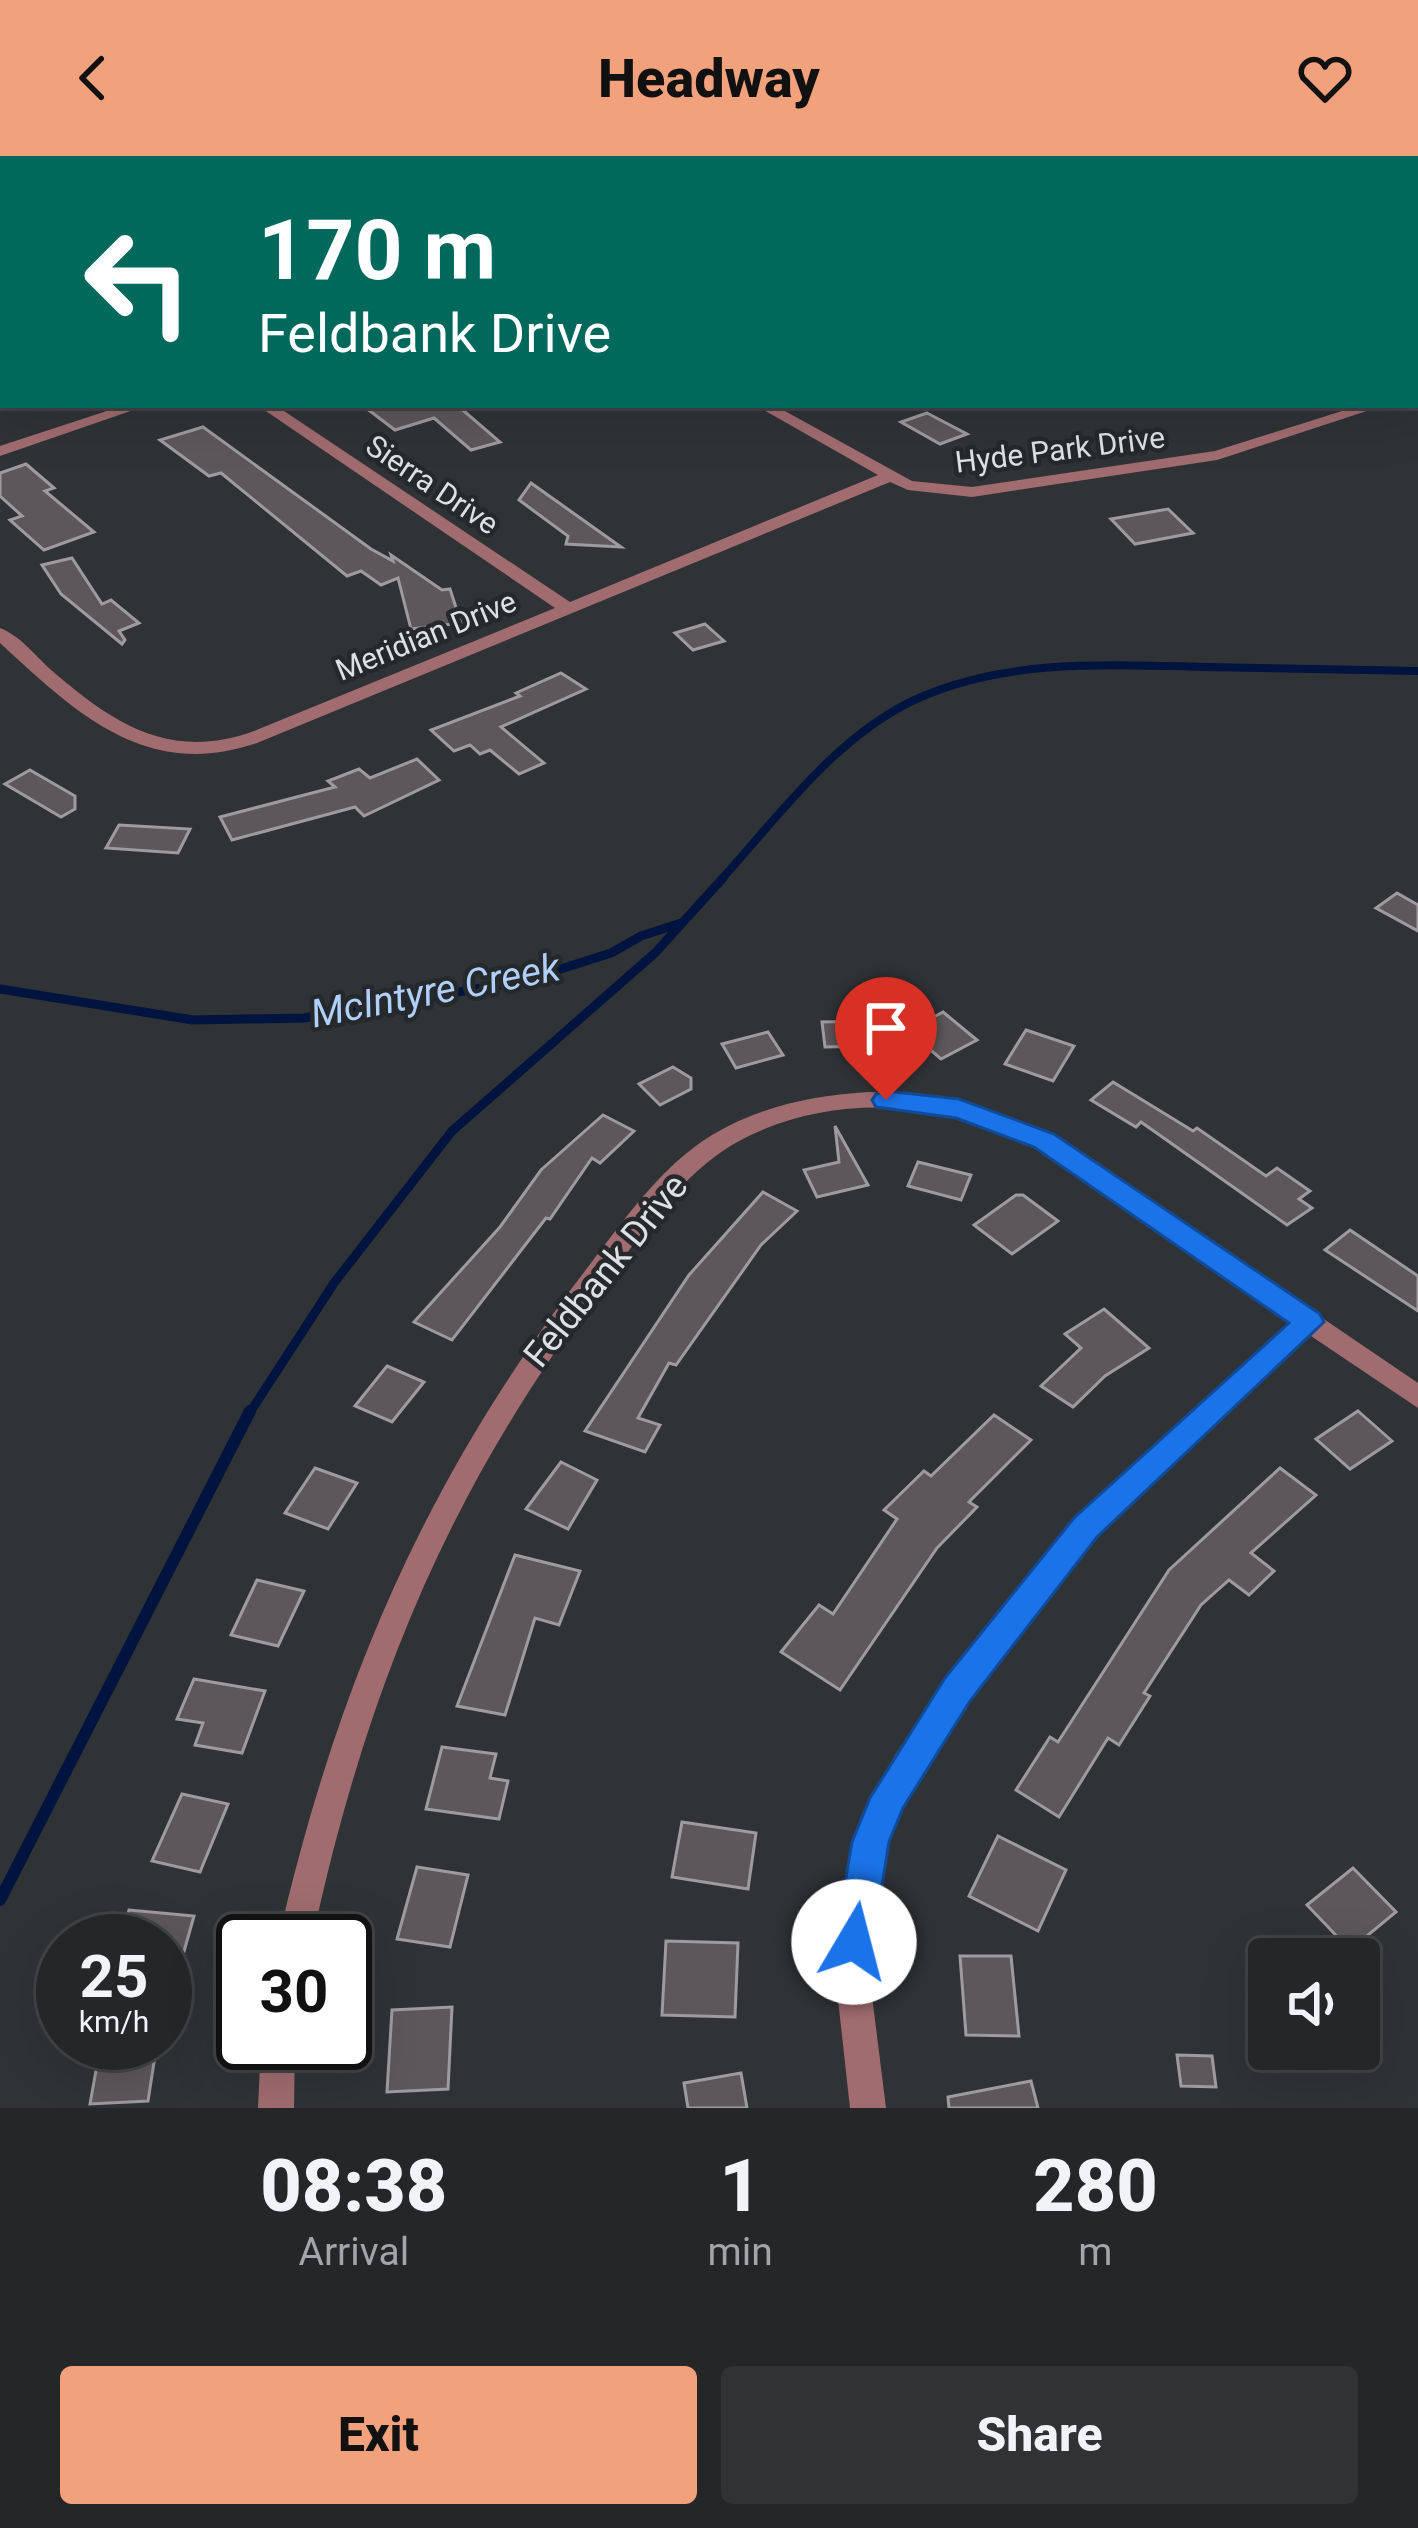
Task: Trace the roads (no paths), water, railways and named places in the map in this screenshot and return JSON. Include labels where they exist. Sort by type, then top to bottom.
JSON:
[{"type":"street","points":[[0,451],[131,408]]},
{"type":"street","name":"Sierra Drive","points":[[269,408],[569,609]]},
{"type":"street","name":"Hyde Park Drive","points":[[768,408],[890,476],[933,491],[1024,488],[1217,454],[1367,408]]},
{"type":"street","name":"Meridian Drive","points":[[0,633],[58,686],[113,725],[166,746],[212,749],[290,723],[890,476]]},
{"type":"street","name":"Feldbank Drive","points":[[302,1914],[339,1770],[383,1639],[428,1534],[482,1433],[579,1295],[664,1190],[720,1141],[770,1118],[849,1101],[922,1102],[976,1114],[1044,1141],[1083,1164],[1418,1397]]},
{"type":"street","points":[[868,2108],[852,1972],[856,1912],[871,1842],[906,1765],[957,1690],[1085,1528],[1310,1322]]},
{"type":"street","points":[[276,2108],[277,2070]]},
{"type":"waterway","name":"McIntyre Creek","points":[[720,881],[836,754],[891,713],[955,684],[1026,670],[1099,665],[1418,671]]},
{"type":"waterway","points":[[249,1414],[334,1283],[452,1131],[655,953],[723,878]]},
{"type":"waterway","name":"McIntyre Creek","points":[[0,989],[193,1020],[304,1018],[523,981],[611,953],[641,936],[681,923]]},
{"type":"waterway","points":[[0,1900],[250,1411]]}]
